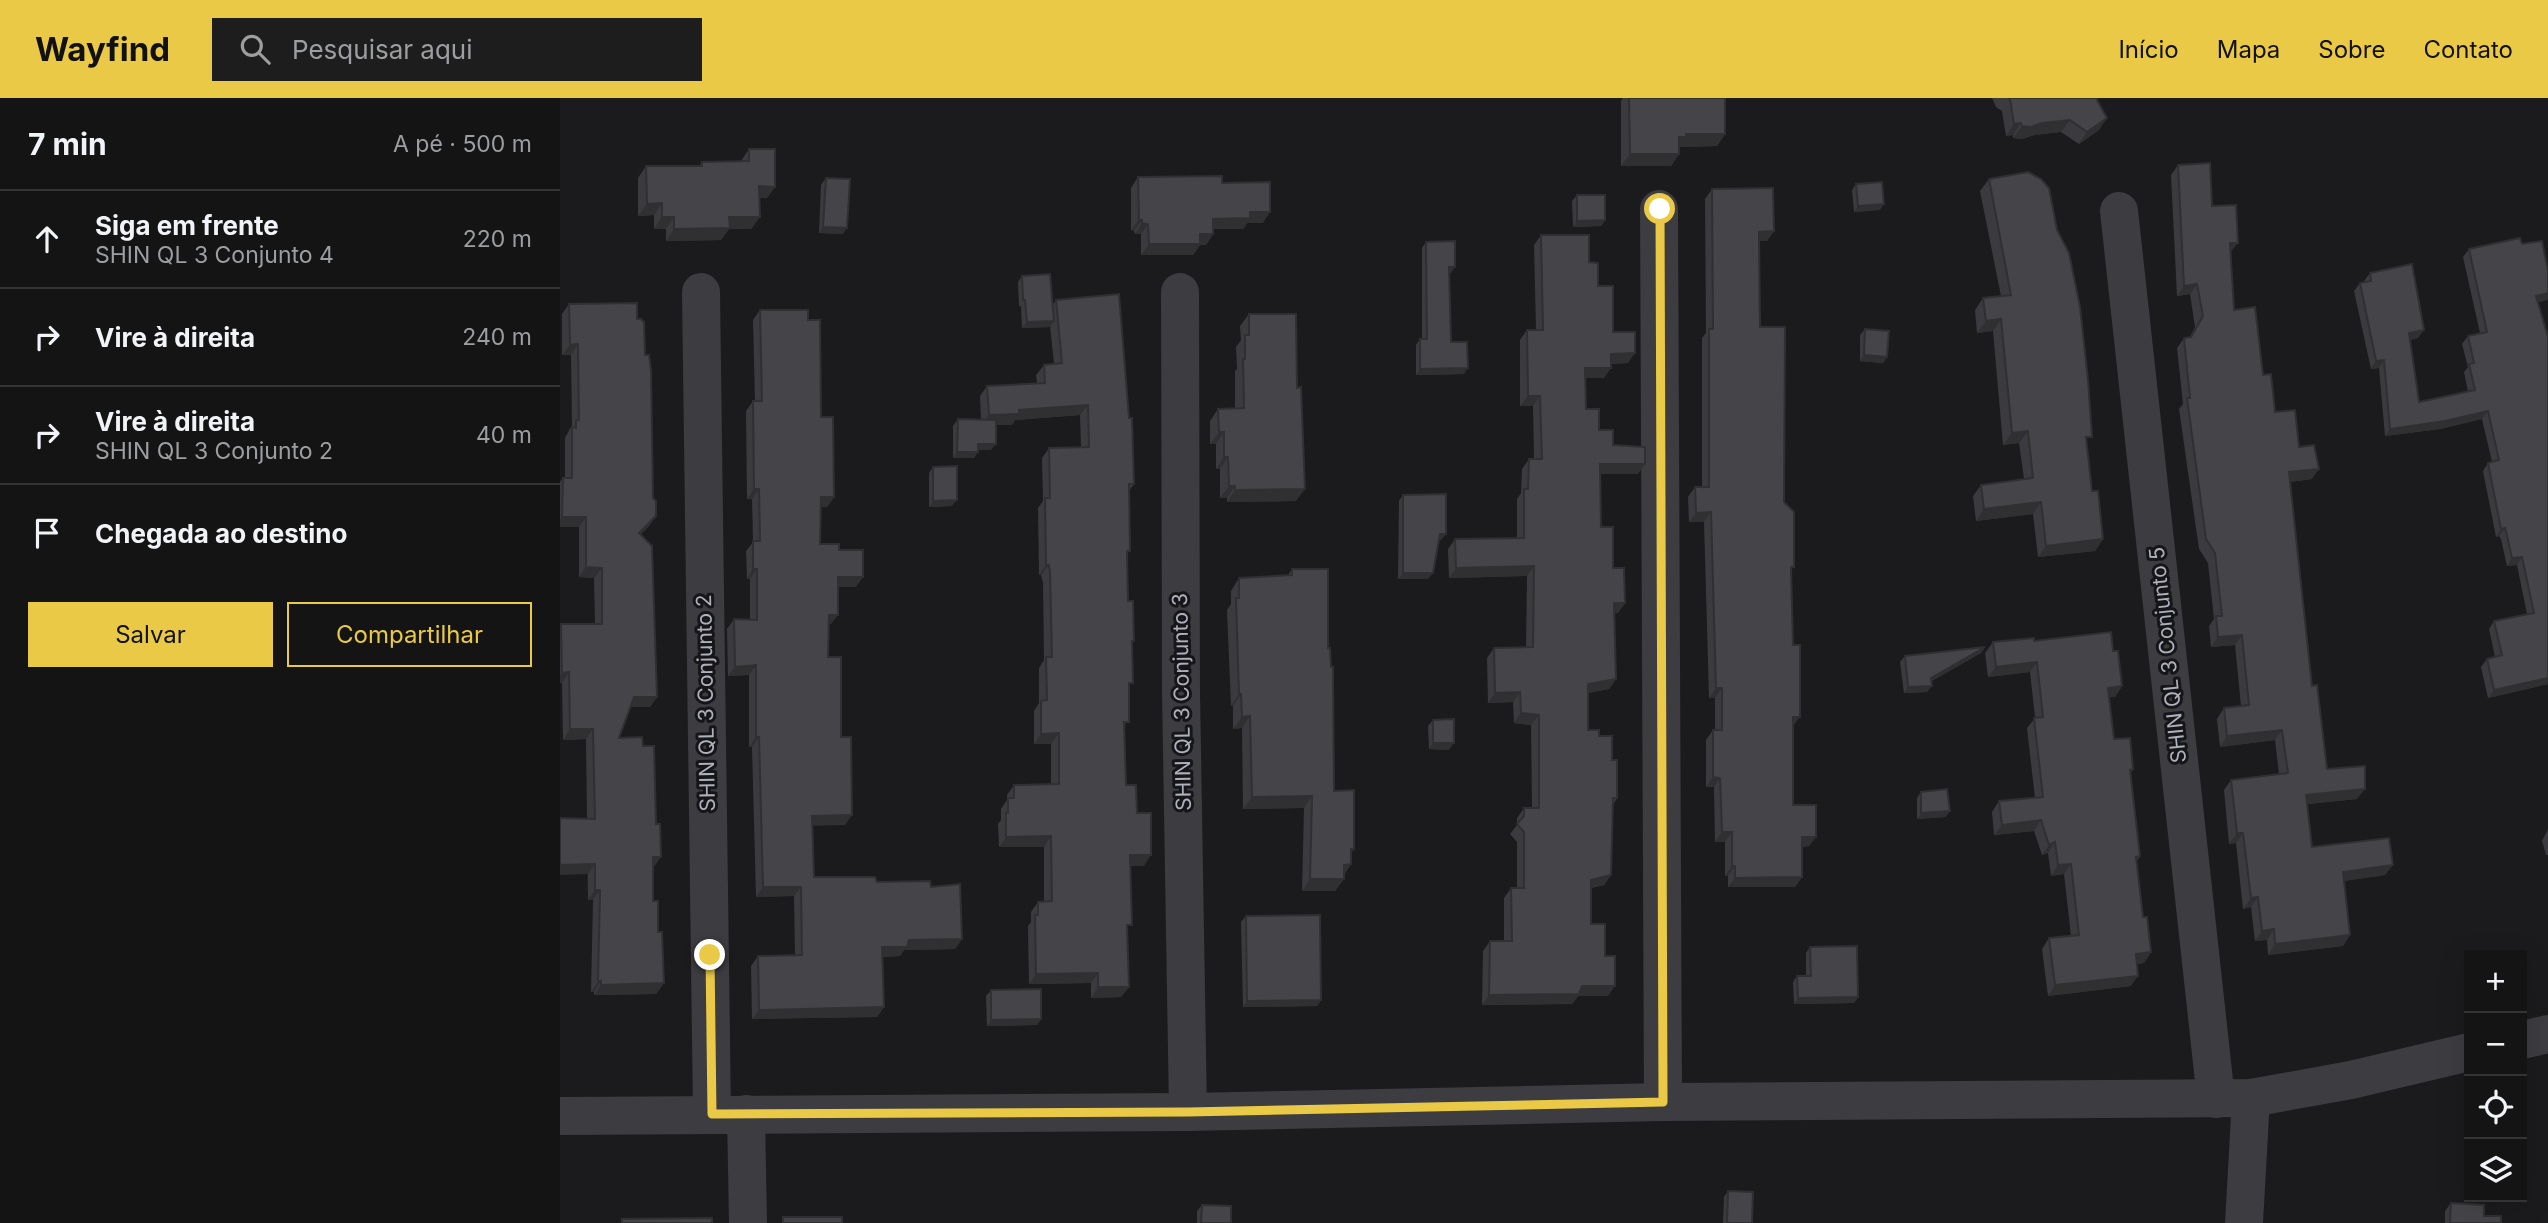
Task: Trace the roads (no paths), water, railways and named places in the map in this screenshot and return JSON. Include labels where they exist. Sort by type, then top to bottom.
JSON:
[{"type":"street","points":[[1660,209],[1663,1102]]},
{"type":"street","name":"SHIN QL 3 Conjunto 5","points":[[2119,211],[2233,1099],[2244,1223]]},
{"type":"street","name":"SHIN QL 3 Conjunto 2","points":[[701,292],[729,1114],[748,1223]]},
{"type":"street","name":"SHIN QL 3 Conjunto 3","points":[[1180,292],[1181,677],[1188,1112]]},
{"type":"street","points":[[2527,1039],[2548,1034]]},
{"type":"street","points":[[560,1116],[1188,1112],[1663,1102],[2233,1099],[2351,1080],[2464,1053]]}]
